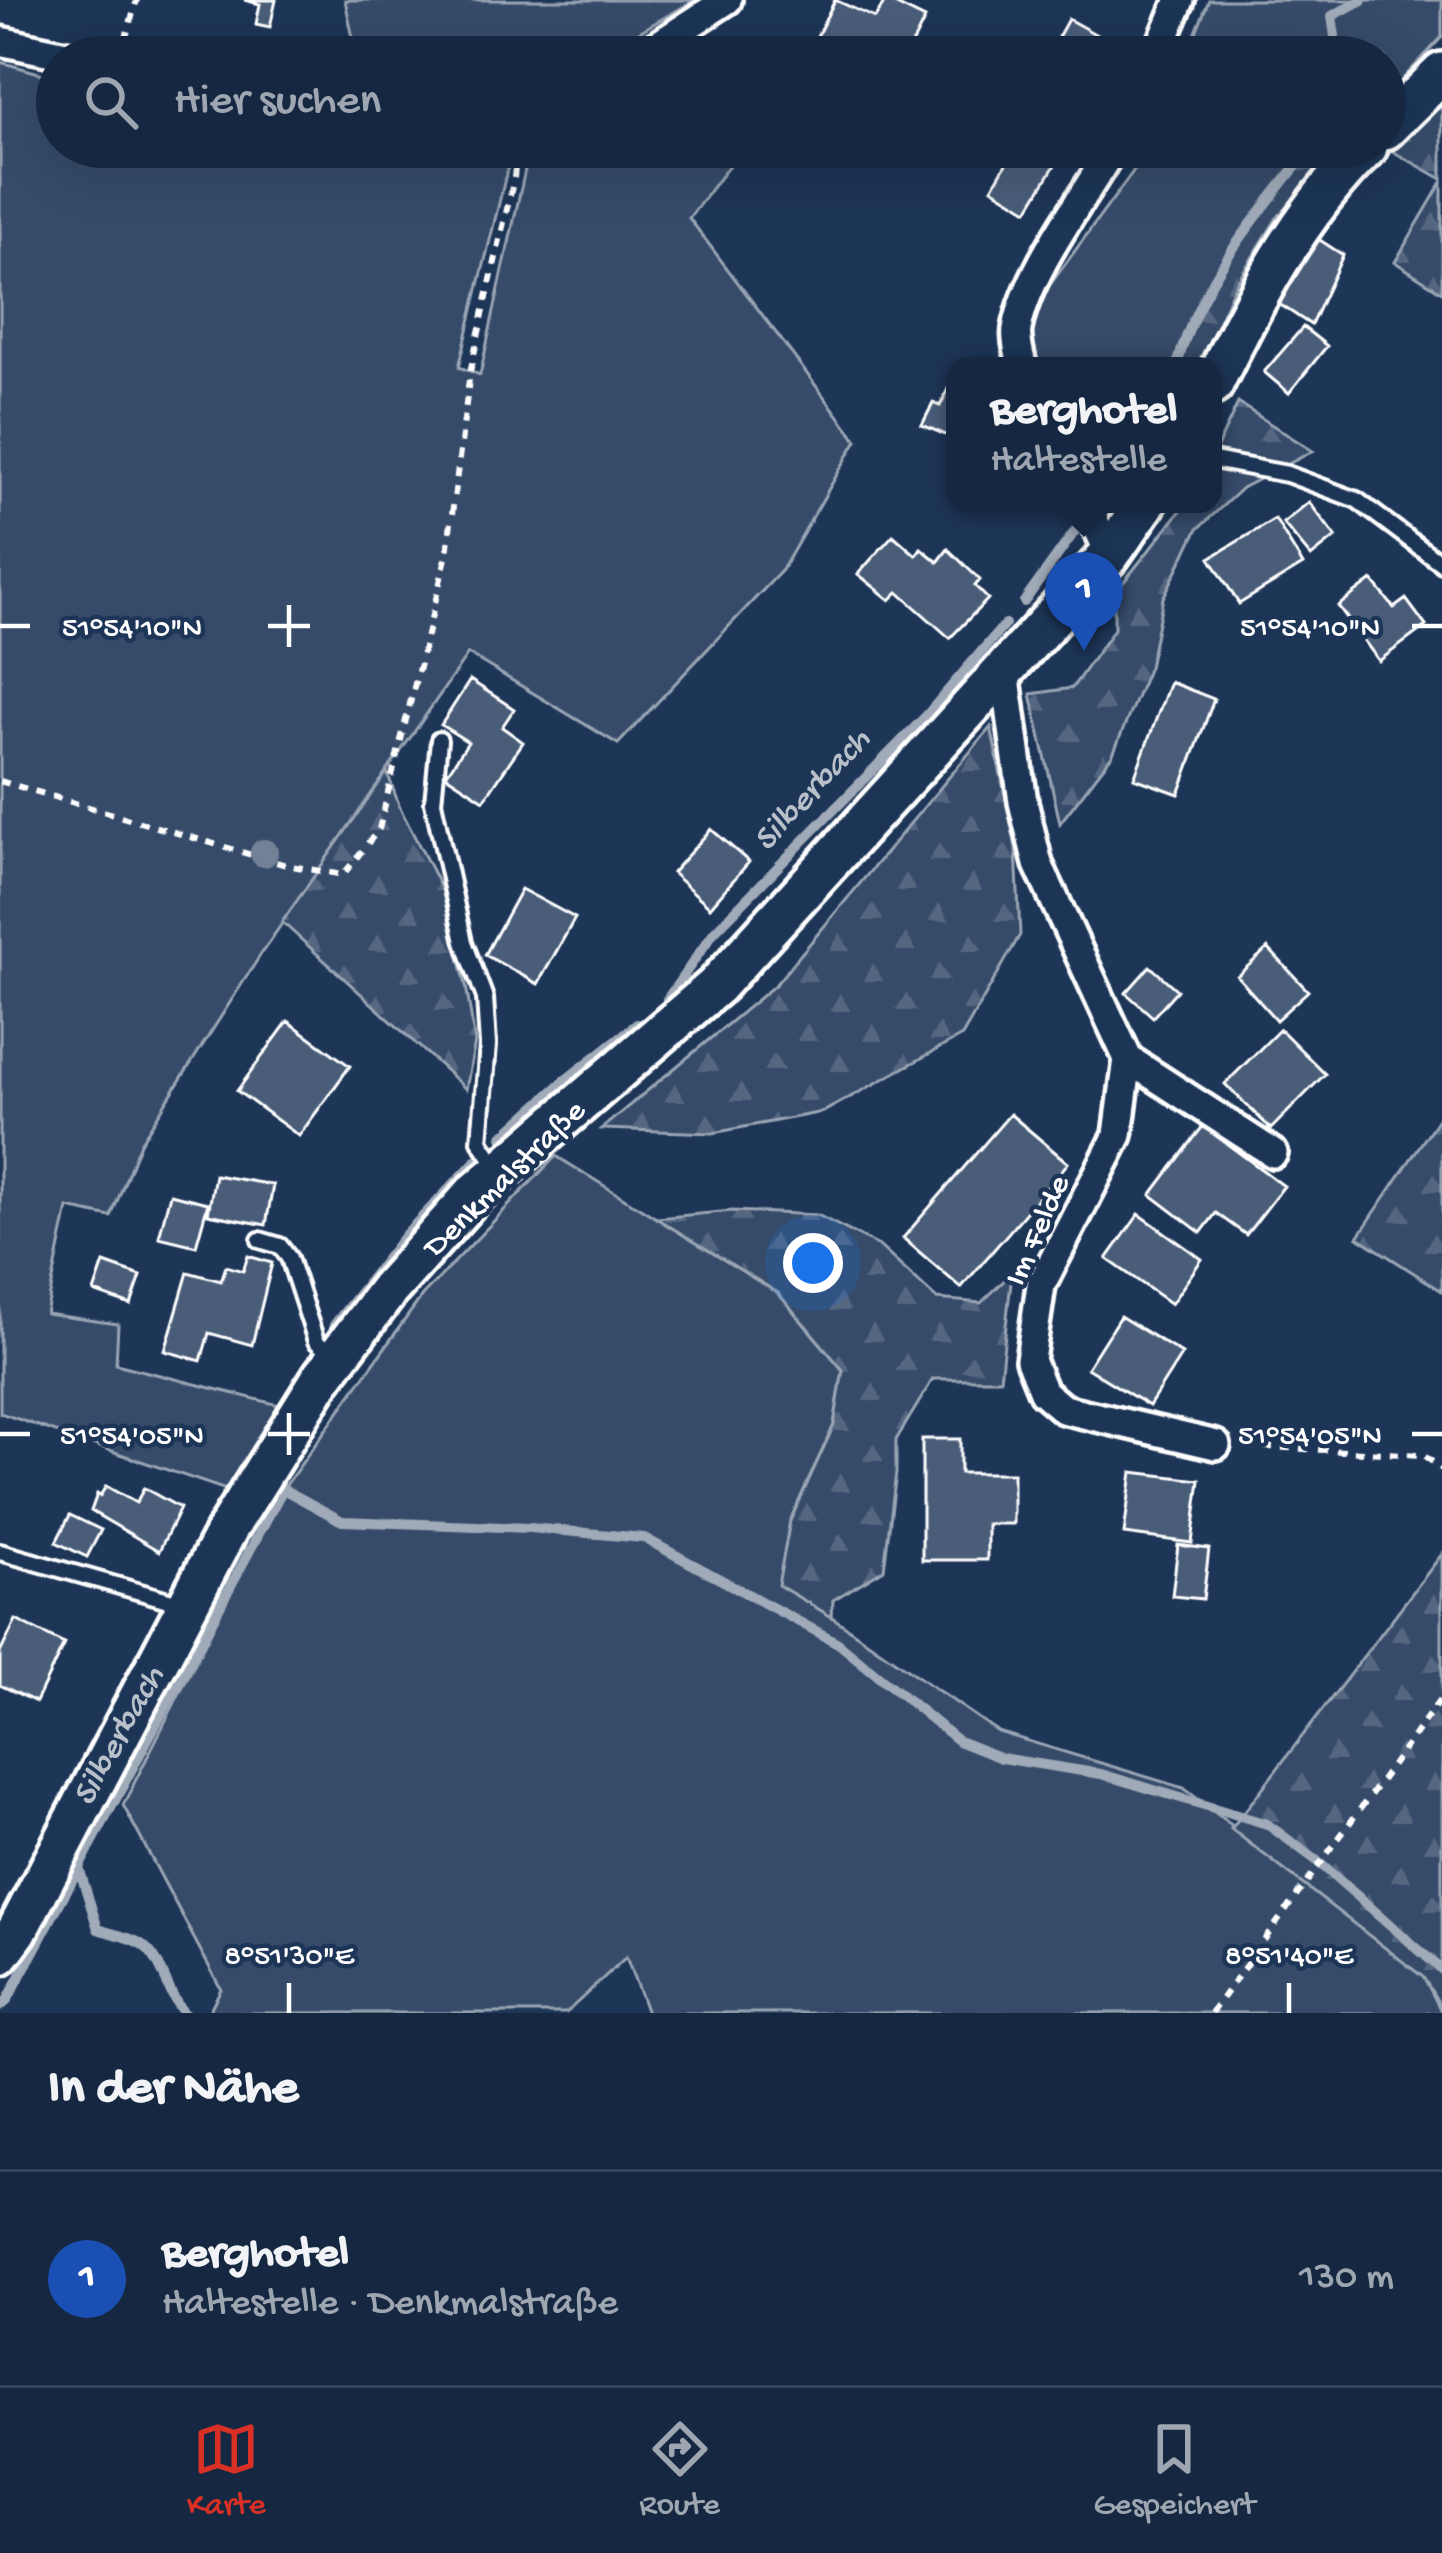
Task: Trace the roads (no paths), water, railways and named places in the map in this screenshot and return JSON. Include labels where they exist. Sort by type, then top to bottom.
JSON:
[{"type":"main road","points":[[1406,109],[1442,74]]},
{"type":"main road","points":[[1222,366],[1262,285],[1350,168]]},
{"type":"main road","name":"Denkmalstraße","points":[[0,1954],[17,1931],[272,1454],[389,1289],[474,1194],[716,986],[1005,671],[1098,529],[1128,513]]},
{"type":"street","points":[[672,36],[727,0]]},
{"type":"street","points":[[1165,36],[1180,0]]},
{"type":"street","points":[[0,40],[36,48]]},
{"type":"street","points":[[1020,357],[1016,334],[1025,303],[1100,168]]},
{"type":"street","points":[[1005,671],[1023,802],[1038,864],[1128,1058],[1274,1153]]},
{"type":"street","name":"Im Felde","points":[[1128,1058],[1118,1135],[1041,1286],[1030,1360],[1043,1392],[1063,1409],[1216,1445]]},
{"type":"lane","points":[[1222,462],[1288,474],[1357,500],[1442,564]]},
{"type":"lane","points":[[440,740],[433,802],[464,942],[485,998],[488,1045],[481,1141],[500,1171]]},
{"type":"lane","points":[[260,1240],[280,1246],[289,1258],[316,1341],[336,1359]]},
{"type":"lane","points":[[0,1552],[188,1606]]},
{"type":"waterway","name":"Silberbach","points":[[1335,36],[1332,16],[1362,0]]},
{"type":"waterway","name":"Silberbach","points":[[1180,357],[1215,277],[1295,168]]},
{"type":"waterway","name":"Silberbach","points":[[1024,602],[1088,513]]},
{"type":"waterway","name":"Silberbach","points":[[667,999],[714,932],[926,716],[1005,624]]},
{"type":"waterway","name":"Silberbach","points":[[502,1137],[637,1024]]},
{"type":"waterway","name":"Silberbach","points":[[334,1325],[405,1235],[476,1161]]},
{"type":"waterway","points":[[0,2007],[283,1489],[342,1521],[644,1538],[838,1643],[958,1741],[1001,1758],[1101,1774],[1267,1824],[1316,1860],[1442,1970]]},
{"type":"waterway","points":[[80,1871],[98,1929],[144,1946],[184,2013]]},
{"type":"place","name":"Berghotel","points":[[1084,651]]}]
